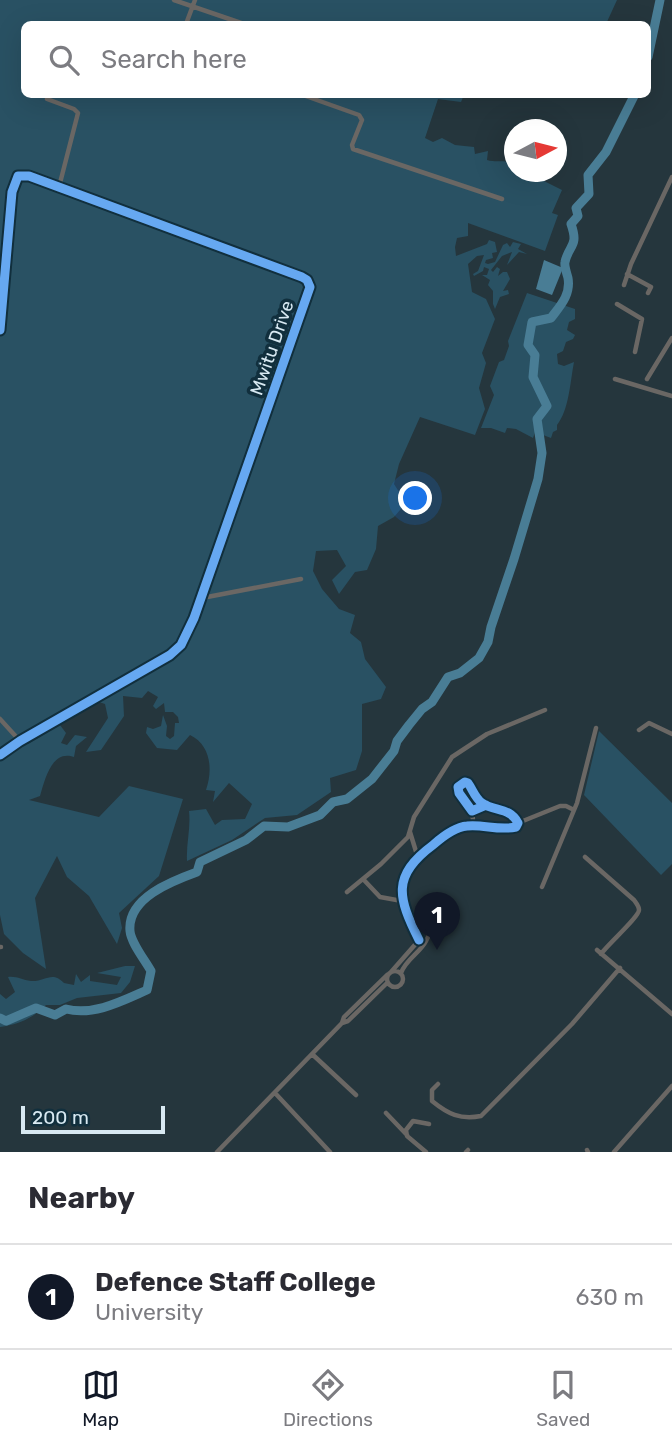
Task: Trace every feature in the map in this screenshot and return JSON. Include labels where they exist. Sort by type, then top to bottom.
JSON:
[{"type":"street","points":[[174,0],[234,21]]},
{"type":"street","points":[[187,21],[195,0]]},
{"type":"street","points":[[311,98],[359,115],[362,120],[352,145],[354,149],[502,199]]},
{"type":"street","points":[[47,99],[78,113],[59,187]]},
{"type":"street","name":"Mwitu Drive","points":[[0,330],[14,184],[18,176],[22,175],[302,277],[309,283],[309,292],[185,639],[170,655],[0,755]]},
{"type":"street","points":[[624,285],[672,177]]},
{"type":"street","points":[[663,199],[672,203]]},
{"type":"street","points":[[627,274],[649,283],[651,286],[648,293]]},
{"type":"street","points":[[617,304],[642,320],[635,352]]},
{"type":"street","points":[[647,379],[672,338]]},
{"type":"street","points":[[615,379],[672,396]]},
{"type":"street","points":[[201,598],[301,579]]},
{"type":"street","points":[[347,892],[404,842],[414,817],[452,757],[487,734],[545,710]]},
{"type":"street","points":[[0,719],[20,741]]},
{"type":"street","points":[[639,730],[649,723],[672,734]]},
{"type":"street","points":[[541,887],[574,810],[596,728]]},
{"type":"street","points":[[469,826],[473,820],[472,811],[459,793],[458,787],[465,782],[474,795],[486,805],[512,813],[518,823]]},
{"type":"street","points":[[465,800],[474,795]]},
{"type":"street","points":[[472,811],[486,805]]},
{"type":"street","points":[[419,940],[402,901],[406,873],[418,858],[461,827],[508,829],[560,806],[574,810]]},
{"type":"street","points":[[410,832],[418,858]]},
{"type":"street","points":[[584,857],[639,907],[635,918],[599,952],[672,1014]]},
{"type":"street","points":[[363,879],[380,897],[402,901]]},
{"type":"street","points":[[387,983],[393,988],[400,986],[403,980],[401,973],[438,920],[443,920],[448,932]]},
{"type":"street","points":[[217,1152],[342,1023],[344,1017],[427,935]]},
{"type":"street","points":[[438,1084],[432,1090],[432,1101],[457,1117],[481,1116],[572,1024],[620,968]]},
{"type":"street","points":[[389,973],[401,973]]},
{"type":"street","points":[[342,1023],[348,1021],[387,983],[389,973]]},
{"type":"street","points":[[312,1054],[356,1095]]},
{"type":"street","points":[[614,1152],[672,1086]]},
{"type":"street","points":[[275,1093],[330,1152]]},
{"type":"street","points":[[386,1113],[426,1152]]},
{"type":"street","points":[[407,1136],[406,1130],[413,1121],[429,1124]]},
{"type":"shaded area","points":[[0,0],[617,0],[607,21],[21,21],[21,98],[463,98],[461,102],[438,99],[425,138],[433,142],[442,138],[455,145],[474,147],[475,154],[488,151],[487,160],[504,162],[504,182],[546,182],[562,190],[552,213],[558,215],[545,251],[468,223],[468,236],[457,238],[456,256],[487,244],[489,240],[495,242],[497,252],[492,253],[493,258],[486,260],[485,263],[488,264],[495,262],[503,245],[507,243],[510,247],[513,242],[521,244],[518,249],[527,254],[519,252],[507,265],[512,252],[502,256],[491,270],[493,272],[497,267],[500,269],[498,276],[507,272],[510,279],[503,291],[508,290],[509,294],[500,297],[495,309],[493,291],[488,285],[490,280],[482,275],[487,275],[489,269],[484,267],[483,271],[474,276],[473,274],[478,271],[484,255],[477,256],[468,264],[472,292],[486,299],[495,319],[482,353],[486,363],[479,388],[485,409],[475,435],[420,417],[399,464],[394,484],[406,503],[394,517],[378,526],[376,549],[367,570],[355,572],[339,594],[332,580],[346,566],[337,550],[316,551],[313,571],[322,589],[339,609],[355,615],[350,633],[361,642],[365,659],[386,687],[381,699],[362,704],[362,751],[356,770],[330,778],[331,792],[297,815],[265,818],[232,840],[187,861],[189,811],[206,809],[215,825],[222,820],[245,819],[252,804],[229,783],[213,802],[215,791],[206,790],[210,766],[206,752],[197,739],[190,735],[177,750],[157,748],[146,733],[147,727],[153,729],[161,726],[163,715],[167,726],[166,736],[170,739],[174,736],[175,723],[179,723],[173,712],[165,712],[164,703],[156,709],[153,706],[158,697],[148,691],[142,698],[123,696],[124,716],[101,750],[86,752],[108,718],[105,704],[99,702],[80,713],[65,708],[25,733],[28,744],[60,725],[66,733],[61,743],[67,745],[75,735],[87,737],[76,746],[74,757],[60,757],[55,761],[47,774],[40,796],[29,800],[99,817],[129,786],[183,799],[159,876],[119,913],[122,928],[117,944],[89,896],[67,877],[57,856],[35,898],[46,969],[23,953],[4,934],[0,915]]},
{"type":"shaded area","points":[[544,260],[563,268],[552,295],[536,289]]},
{"type":"shaded area","points":[[527,293],[575,309],[575,319],[569,322],[567,330],[575,335],[566,342],[563,351],[557,354],[558,364],[564,366],[574,362],[564,412],[551,438],[535,432],[533,438],[516,429],[507,428],[505,433],[481,428],[494,395],[490,386],[499,362],[504,360],[508,341]]},
{"type":"shaded area","points":[[599,731],[672,803],[672,864],[661,875],[584,795]]},
{"type":"shaded area","points":[[135,966],[130,982],[121,993],[77,998],[60,1005],[46,1005],[25,1020],[0,1027],[0,994],[6,999],[15,992],[8,977],[36,981],[56,977],[64,983],[74,985],[76,974],[81,982],[90,975],[90,981],[117,985],[121,977],[97,973]]},
{"type":"waterway","points":[[651,43],[660,0]]},
{"type":"waterway","points":[[0,1018],[6,1021],[36,1008],[55,1015],[66,1009],[87,1011],[118,1003],[147,990],[151,971],[130,931],[131,919],[143,900],[164,886],[197,872],[200,862],[246,840],[264,826],[288,827],[320,815],[333,802],[347,799],[372,779],[394,751],[397,741],[422,709],[432,702],[448,677],[460,673],[479,658],[488,642],[538,479],[542,453],[537,419],[547,406],[533,377],[535,355],[528,345],[532,322],[551,318],[566,295],[568,278],[565,264],[574,241],[571,224],[578,216],[576,208],[589,194],[588,175],[606,152],[633,98]]},
{"type":"cycle path","points":[[0,330],[12,192],[18,176],[29,176],[302,277],[310,287],[194,618],[181,645],[170,655],[0,755]]},
{"type":"cycle path","points":[[419,940],[403,900],[402,888],[410,867],[419,856],[458,828],[516,827],[518,823],[511,814],[482,803],[468,783],[458,787],[459,793],[472,811],[486,805]]},
{"type":"place","name":"Defence Staff College","points":[[437,950]]}]
